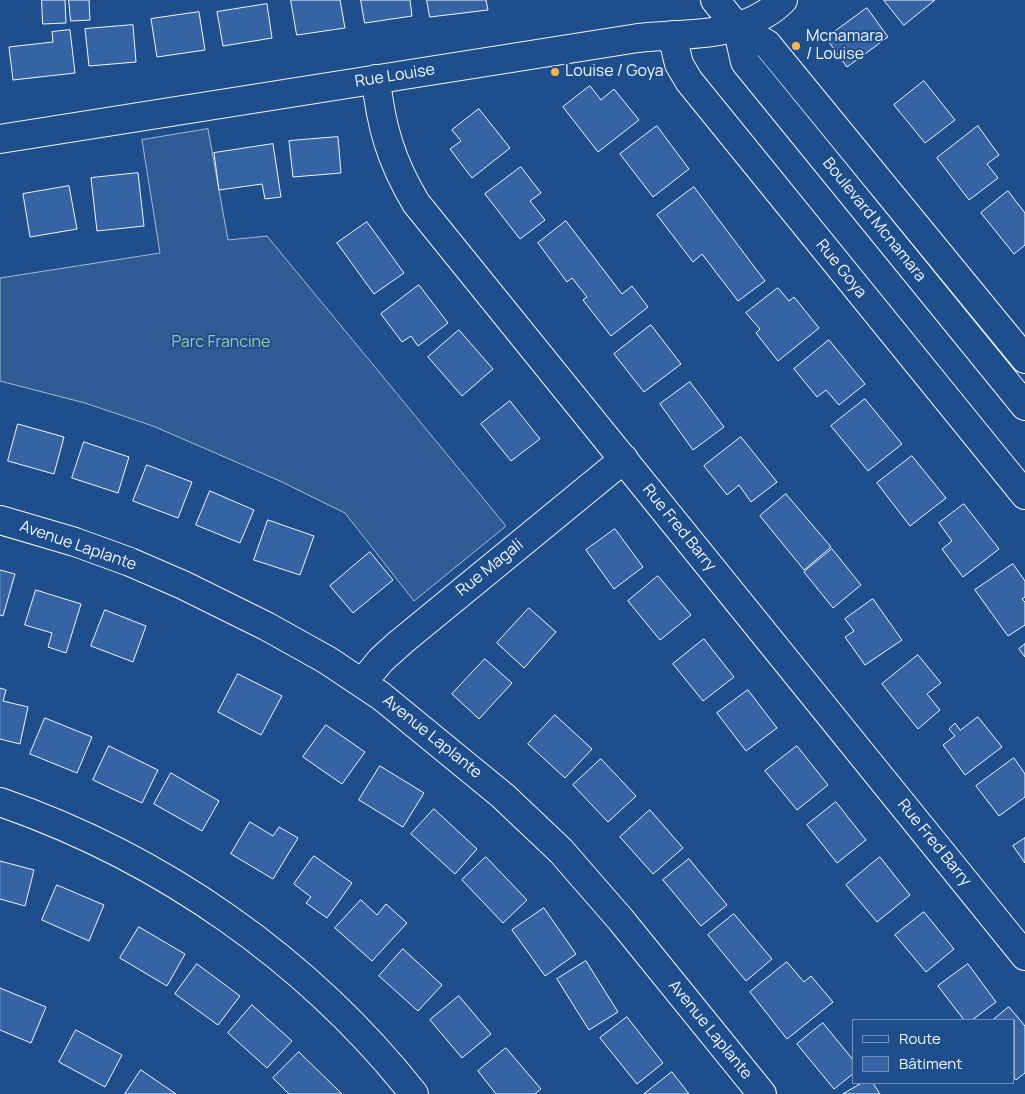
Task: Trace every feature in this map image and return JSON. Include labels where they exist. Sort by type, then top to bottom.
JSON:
[{"type":"street","name":"Boulevard Mcnamara","points":[[715,0],[737,27],[767,44],[1025,359]]},
{"type":"street","name":"Rue Louise","points":[[0,139],[638,38],[705,33],[737,27],[766,14],[784,0]]},
{"type":"street","name":"Boulevard Mcnamara","points":[[737,27],[745,62],[1025,406]]},
{"type":"street","name":"Rue Goya","points":[[672,35],[679,64],[688,81],[1025,495]]},
{"type":"street","name":"Rue Fred Barry","points":[[376,79],[381,114],[389,147],[416,203],[1025,956]]},
{"type":"street","name":"Rue Magali","points":[[362,682],[381,660],[401,642],[624,459]]},
{"type":"street","name":"Avenue Laplante","points":[[0,520],[76,542],[130,562],[183,585],[266,626],[362,682],[472,769],[543,832],[604,900],[762,1094]]},
{"type":"street","points":[[0,802],[70,829],[131,859],[183,889],[233,922],[281,959],[326,998],[369,1042],[414,1094]]},
{"type":"shaded area","name":"Parc Francine","points":[[208,129],[228,240],[267,236],[506,526],[414,601],[345,513],[280,481],[153,426],[85,403],[0,381],[0,278],[160,253],[142,140]]},
{"type":"building","points":[[42,0],[65,0],[66,23],[43,24]]},
{"type":"building","points":[[69,0],[89,0],[90,20],[71,21]]},
{"type":"building","points":[[291,0],[340,0],[345,28],[297,35]]},
{"type":"building","points":[[361,0],[410,0],[412,16],[365,23]]},
{"type":"building","points":[[427,0],[486,0],[488,10],[430,17]]},
{"type":"building","points":[[884,0],[935,0],[904,25]]},
{"type":"building","points":[[267,4],[272,38],[223,46],[217,12]]},
{"type":"building","points":[[867,8],[888,37],[847,67],[826,38]]},
{"type":"building","points":[[199,12],[205,50],[157,57],[151,19]]},
{"type":"building","points":[[133,25],[136,62],[89,66],[85,29]]},
{"type":"building","points":[[70,30],[75,73],[13,80],[9,47],[53,42],[52,32]]},
{"type":"building","points":[[924,81],[955,120],[925,143],[894,105]]},
{"type":"building","points":[[590,86],[601,100],[614,89],[639,120],[598,152],[563,107]]},
{"type":"building","points":[[479,109],[510,148],[472,178],[450,149],[461,141],[452,130]]},
{"type":"building","points":[[657,126],[689,169],[653,197],[620,154]]},
{"type":"building","points":[[978,126],[999,155],[987,164],[998,178],[969,200],[937,158]]},
{"type":"building","points":[[338,137],[341,173],[293,177],[289,141]]},
{"type":"building","points":[[273,144],[281,197],[265,199],[262,184],[219,190],[214,153]]},
{"type":"building","points":[[521,167],[541,193],[530,201],[545,220],[520,239],[485,194]]},
{"type":"building","points":[[138,173],[144,226],[97,231],[91,178]]},
{"type":"building","points":[[69,186],[77,229],[30,237],[23,194]]},
{"type":"building","points":[[694,187],[765,281],[738,301],[702,254],[693,262],[657,215]]},
{"type":"building","points":[[1008,191],[1025,213],[1025,245],[1014,254],[981,213]]},
{"type":"building","points":[[566,221],[622,294],[632,286],[648,307],[611,336],[583,300],[587,297],[572,278],[567,282],[538,243]]},
{"type":"building","points":[[367,222],[404,273],[374,294],[337,243]]},
{"type":"building","points":[[419,285],[448,323],[418,346],[411,336],[402,342],[381,314]]},
{"type":"building","points":[[778,288],[789,301],[794,297],[819,328],[778,361],[756,333],[760,329],[746,313]]},
{"type":"building","points":[[651,325],[681,364],[644,392],[614,354]]},
{"type":"building","points":[[459,330],[493,369],[462,396],[428,357]]},
{"type":"building","points":[[829,340],[865,384],[839,405],[826,390],[817,397],[794,369]]},
{"type":"building","points":[[690,382],[724,427],[693,450],[660,404]]},
{"type":"building","points":[[865,399],[902,444],[868,471],[831,426]]},
{"type":"building","points":[[510,401],[540,439],[511,461],[481,424]]},
{"type":"building","points":[[18,424],[64,437],[54,474],[8,461]]},
{"type":"building","points":[[741,437],[777,482],[751,502],[739,485],[727,495],[704,466]]},
{"type":"building","points":[[84,442],[129,457],[118,493],[72,478]]},
{"type":"building","points":[[912,456],[946,498],[910,526],[877,483]]},
{"type":"building","points":[[147,465],[192,482],[178,518],[133,501]]},
{"type":"building","points":[[210,491],[254,510],[240,543],[196,525]]},
{"type":"building","points":[[786,494],[831,547],[804,570],[760,516]]},
{"type":"building","points":[[964,504],[999,549],[963,577],[942,549],[952,541],[939,523]]},
{"type":"building","points":[[268,520],[314,536],[300,575],[254,560]]},
{"type":"building","points":[[615,529],[643,567],[614,589],[586,550]]},
{"type":"building","points":[[832,549],[861,585],[833,608],[804,572]]},
{"type":"building","points":[[370,552],[393,580],[353,613],[330,586]]},
{"type":"building","points":[[1013,564],[1025,581],[1025,597],[1022,599],[1025,602],[1025,625],[1008,636],[975,590]]},
{"type":"building","points":[[0,570],[15,574],[3,616],[0,615]]},
{"type":"building","points":[[658,576],[691,615],[660,640],[628,601]]},
{"type":"building","points":[[36,590],[81,604],[66,653],[48,647],[52,633],[25,625]]},
{"type":"building","points":[[873,599],[902,640],[865,665],[845,637],[854,631],[845,619]]},
{"type":"building","points":[[529,608],[556,632],[524,668],[497,643]]},
{"type":"building","points":[[105,610],[146,626],[133,662],[91,646]]},
{"type":"building","points":[[704,639],[734,677],[703,701],[673,664]]},
{"type":"building","points":[[1025,644],[1025,657],[1019,649]]},
{"type":"building","points":[[918,655],[941,683],[927,694],[940,710],[918,729],[882,684]]},
{"type":"building","points":[[485,659],[512,683],[479,719],[452,694]]},
{"type":"building","points":[[238,674],[282,696],[261,735],[218,712]]},
{"type":"building","points":[[0,688],[6,690],[3,701],[28,707],[20,744],[0,739]]},
{"type":"building","points":[[748,690],[777,728],[746,751],[717,713]]},
{"type":"building","points":[[555,715],[592,749],[565,778],[528,744]]},
{"type":"building","points":[[978,717],[1002,747],[965,775],[943,745],[955,736],[949,729],[955,723],[960,730]]},
{"type":"building","points":[[45,718],[92,737],[77,773],[30,754]]},
{"type":"building","points":[[326,725],[365,752],[342,784],[303,757]]},
{"type":"building","points":[[109,746],[158,770],[142,803],[93,780]]},
{"type":"building","points":[[797,746],[828,785],[797,810],[765,771]]},
{"type":"building","points":[[1014,758],[1025,774],[1025,797],[999,816],[976,786]]},
{"type":"building","points":[[601,759],[636,796],[608,822],[573,785]]},
{"type":"building","points":[[380,766],[424,793],[403,827],[359,800]]},
{"type":"building","points":[[171,773],[219,801],[202,831],[154,804]]},
{"type":"building","points":[[836,802],[866,840],[837,863],[807,825]]},
{"type":"building","points":[[434,809],[477,849],[455,874],[411,834]]},
{"type":"building","points":[[650,810],[683,848],[653,874],[620,837]]},
{"type":"building","points":[[250,822],[273,836],[279,827],[298,838],[273,879],[231,854]]},
{"type":"building","points":[[1025,838],[1025,863],[1013,846]]},
{"type":"building","points":[[314,856],[352,883],[327,918],[306,903],[311,897],[294,884]]},
{"type":"building","points":[[486,857],[527,900],[503,923],[462,880]]},
{"type":"building","points":[[880,857],[910,895],[877,922],[846,885]]},
{"type":"building","points":[[689,859],[727,905],[701,926],[663,880]]},
{"type":"building","points":[[0,861],[34,870],[25,906],[0,899]]},
{"type":"building","points":[[57,885],[104,905],[89,941],[42,920]]},
{"type":"building","points":[[361,900],[377,915],[386,904],[407,923],[372,961],[335,928]]},
{"type":"building","points":[[544,908],[576,954],[545,976],[512,930]]},
{"type":"building","points":[[924,912],[954,949],[926,972],[895,935]]},
{"type":"building","points":[[734,914],[772,959],[746,981],[708,935]]},
{"type":"building","points":[[139,927],[185,954],[167,986],[120,958]]},
{"type":"building","points":[[403,949],[442,985],[418,1011],[379,976]]},
{"type":"building","points":[[586,961],[618,1012],[589,1030],[557,979]]},
{"type":"building","points":[[787,962],[804,982],[811,976],[833,1002],[787,1039],[750,992]]},
{"type":"building","points":[[197,964],[240,996],[218,1025],[175,994]]},
{"type":"building","points":[[968,964],[996,1002],[973,1019],[963,1019],[938,986]]},
{"type":"building","points":[[0,988],[46,1007],[31,1043],[0,1030]]},
{"type":"building","points":[[459,996],[491,1034],[462,1058],[430,1020]]},
{"type":"building","points":[[252,1005],[292,1041],[267,1068],[228,1033]]},
{"type":"building","points":[[1009,1007],[1025,1026],[1025,1073],[1016,1080],[1015,1019],[994,1019]]},
{"type":"building","points":[[627,1017],[663,1063],[637,1084],[600,1038]]},
{"type":"building","points":[[823,1023],[852,1059],[852,1075],[834,1089],[797,1044]]},
{"type":"building","points":[[76,1030],[122,1055],[105,1087],[59,1062]]},
{"type":"building","points":[[506,1048],[541,1089],[535,1094],[496,1094],[478,1071]]},
{"type":"building","points":[[299,1052],[342,1094],[289,1094],[273,1078]]},
{"type":"building","points":[[141,1070],[176,1094],[125,1094]]},
{"type":"building","points":[[672,1072],[689,1094],[644,1094]]},
{"type":"building","points":[[860,1084],[874,1084],[880,1094],[843,1094]]},
{"type":"place","name":"Mcnamara / Louise","points":[[796,46]]},
{"type":"place","name":"Louise / Goya","points":[[555,72]]}]
